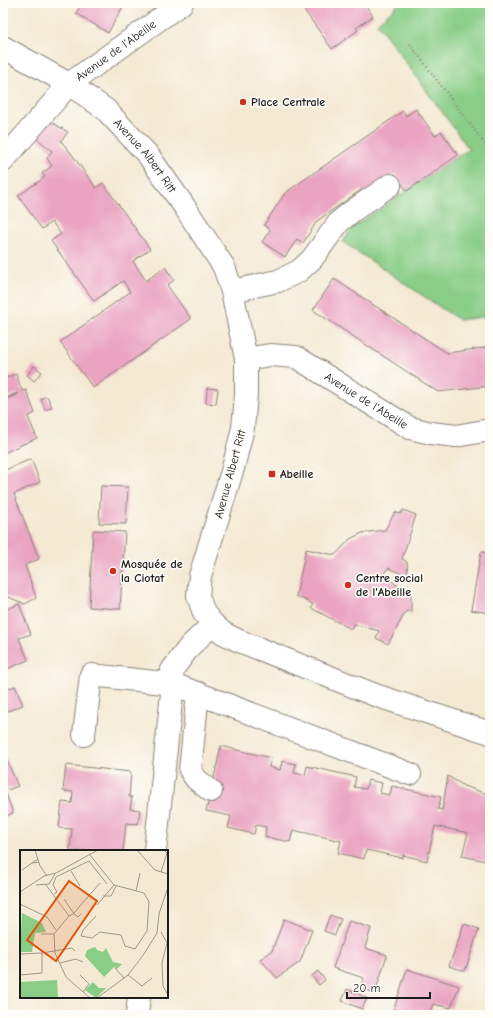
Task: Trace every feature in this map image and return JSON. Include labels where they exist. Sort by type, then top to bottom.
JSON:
[{"type":"street","name":"Avenue de l'Abeille","points":[[3,161],[69,84],[182,3]]},
{"type":"street","name":"Avenue Albert Ritt","points":[[3,46],[69,84],[105,109],[148,155],[224,267],[232,291],[246,359],[246,395],[243,428],[233,468],[200,576],[198,596],[204,613],[223,633],[237,640],[375,695],[490,733]]},
{"type":"street","points":[[232,291],[278,281],[299,271],[312,259],[339,222],[390,185]]},
{"type":"street","name":"Avenue de l'Abeille","points":[[246,359],[270,355],[296,357],[410,428],[431,434],[456,436],[490,430]]},
{"type":"street","points":[[155,850],[173,684],[172,670],[190,646],[213,624]]},
{"type":"street","points":[[84,734],[91,675],[173,684],[410,774]]},
{"type":"street","points":[[198,693],[190,770],[196,779],[211,791]]},
{"type":"street","points":[[137,1015],[139,998]]},
{"type":"path","points":[[410,44],[490,151]]},
{"type":"green space","points":[[400,3],[490,3],[490,316],[459,320],[343,242],[353,227],[469,149],[377,23]]},
{"type":"building","points":[[82,3],[125,3],[108,33],[76,13]]},
{"type":"building","points":[[299,3],[364,3],[373,16],[356,28],[358,30],[332,49]]},
{"type":"building","points":[[416,109],[435,136],[441,131],[458,155],[407,191],[395,174],[365,195],[361,190],[317,221],[303,243],[297,239],[285,257],[262,242],[270,230],[264,225],[285,193],[403,111],[406,116]]},
{"type":"building","points":[[48,120],[68,132],[61,141],[96,188],[103,183],[150,249],[133,261],[146,281],[165,267],[174,280],[167,285],[191,319],[93,388],[60,342],[130,292],[123,281],[94,301],[51,241],[61,234],[52,222],[42,229],[18,196],[45,177],[42,173],[52,166],[47,158],[52,151],[34,136]]},
{"type":"building","points":[[334,279],[447,353],[490,347],[490,386],[438,392],[313,310]]},
{"type":"building","points":[[34,366],[42,372],[34,381],[27,375]]},
{"type":"building","points":[[16,374],[22,391],[26,390],[35,413],[28,417],[37,438],[3,453],[3,401],[18,393],[3,399],[3,379]]},
{"type":"building","points":[[207,388],[218,389],[216,404],[206,403]]},
{"type":"building","points":[[46,396],[52,407],[45,410],[41,399]]},
{"type":"building","points":[[31,459],[40,482],[14,494],[39,559],[25,565],[36,598],[25,604],[3,596],[3,574],[6,573],[3,564],[3,471]]},
{"type":"building","points":[[101,486],[128,487],[126,524],[99,523]]},
{"type":"building","name":"Centre social de l'Abeille","points":[[403,510],[416,515],[402,559],[407,562],[408,576],[388,568],[383,575],[411,595],[411,612],[406,611],[388,644],[376,638],[379,631],[354,624],[351,629],[311,608],[313,604],[296,596],[306,549],[335,555],[350,539],[362,533],[385,530],[395,512],[400,514]]},
{"type":"building","points":[[93,530],[125,532],[120,609],[89,607]]},
{"type":"building","points":[[481,552],[490,553],[490,613],[471,610]]},
{"type":"building","points":[[19,604],[31,634],[19,638],[28,660],[3,671],[3,611]]},
{"type":"building","points":[[15,686],[23,705],[3,713],[3,691]]},
{"type":"building","points":[[221,746],[271,758],[269,767],[280,770],[282,761],[296,764],[294,773],[305,775],[307,766],[356,777],[354,787],[366,789],[368,780],[382,783],[380,793],[390,795],[392,786],[441,797],[438,809],[442,810],[448,776],[464,786],[490,795],[490,862],[462,856],[468,833],[435,826],[427,861],[403,855],[403,858],[366,850],[364,859],[338,853],[341,841],[293,830],[290,842],[265,837],[266,827],[256,825],[254,834],[228,828],[231,816],[206,811]]},
{"type":"building","points":[[3,752],[18,786],[5,791],[13,813],[3,818]]},
{"type":"building","points":[[66,765],[131,772],[129,797],[132,797],[130,809],[140,810],[138,824],[126,823],[123,850],[70,850],[72,829],[59,828],[62,802],[72,803],[73,792],[63,791]]},
{"type":"building","points":[[330,915],[341,919],[335,935],[324,931]]},
{"type":"building","points":[[284,919],[312,930],[300,962],[277,978],[260,959],[272,951]]},
{"type":"building","points":[[349,921],[371,928],[365,948],[387,955],[375,993],[360,988],[364,978],[333,968]]},
{"type":"building","points":[[464,924],[479,929],[465,971],[449,966]]},
{"type":"building","points":[[407,969],[459,986],[451,1008],[433,1004],[429,1015],[392,1015]]},
{"type":"building","points":[[318,971],[325,980],[319,985],[312,976]]},
{"type":"building","points":[[347,989],[367,998],[362,1009],[342,1001]]},
{"type":"place","name":"Place Centrale","points":[[243,102]]},
{"type":"place","name":"Abeille","points":[[272,474]]},
{"type":"place","name":"Mosquée de la Ciotat","points":[[113,571]]},
{"type":"place","name":"Centre social de l'Abeille","points":[[348,585]]}]
